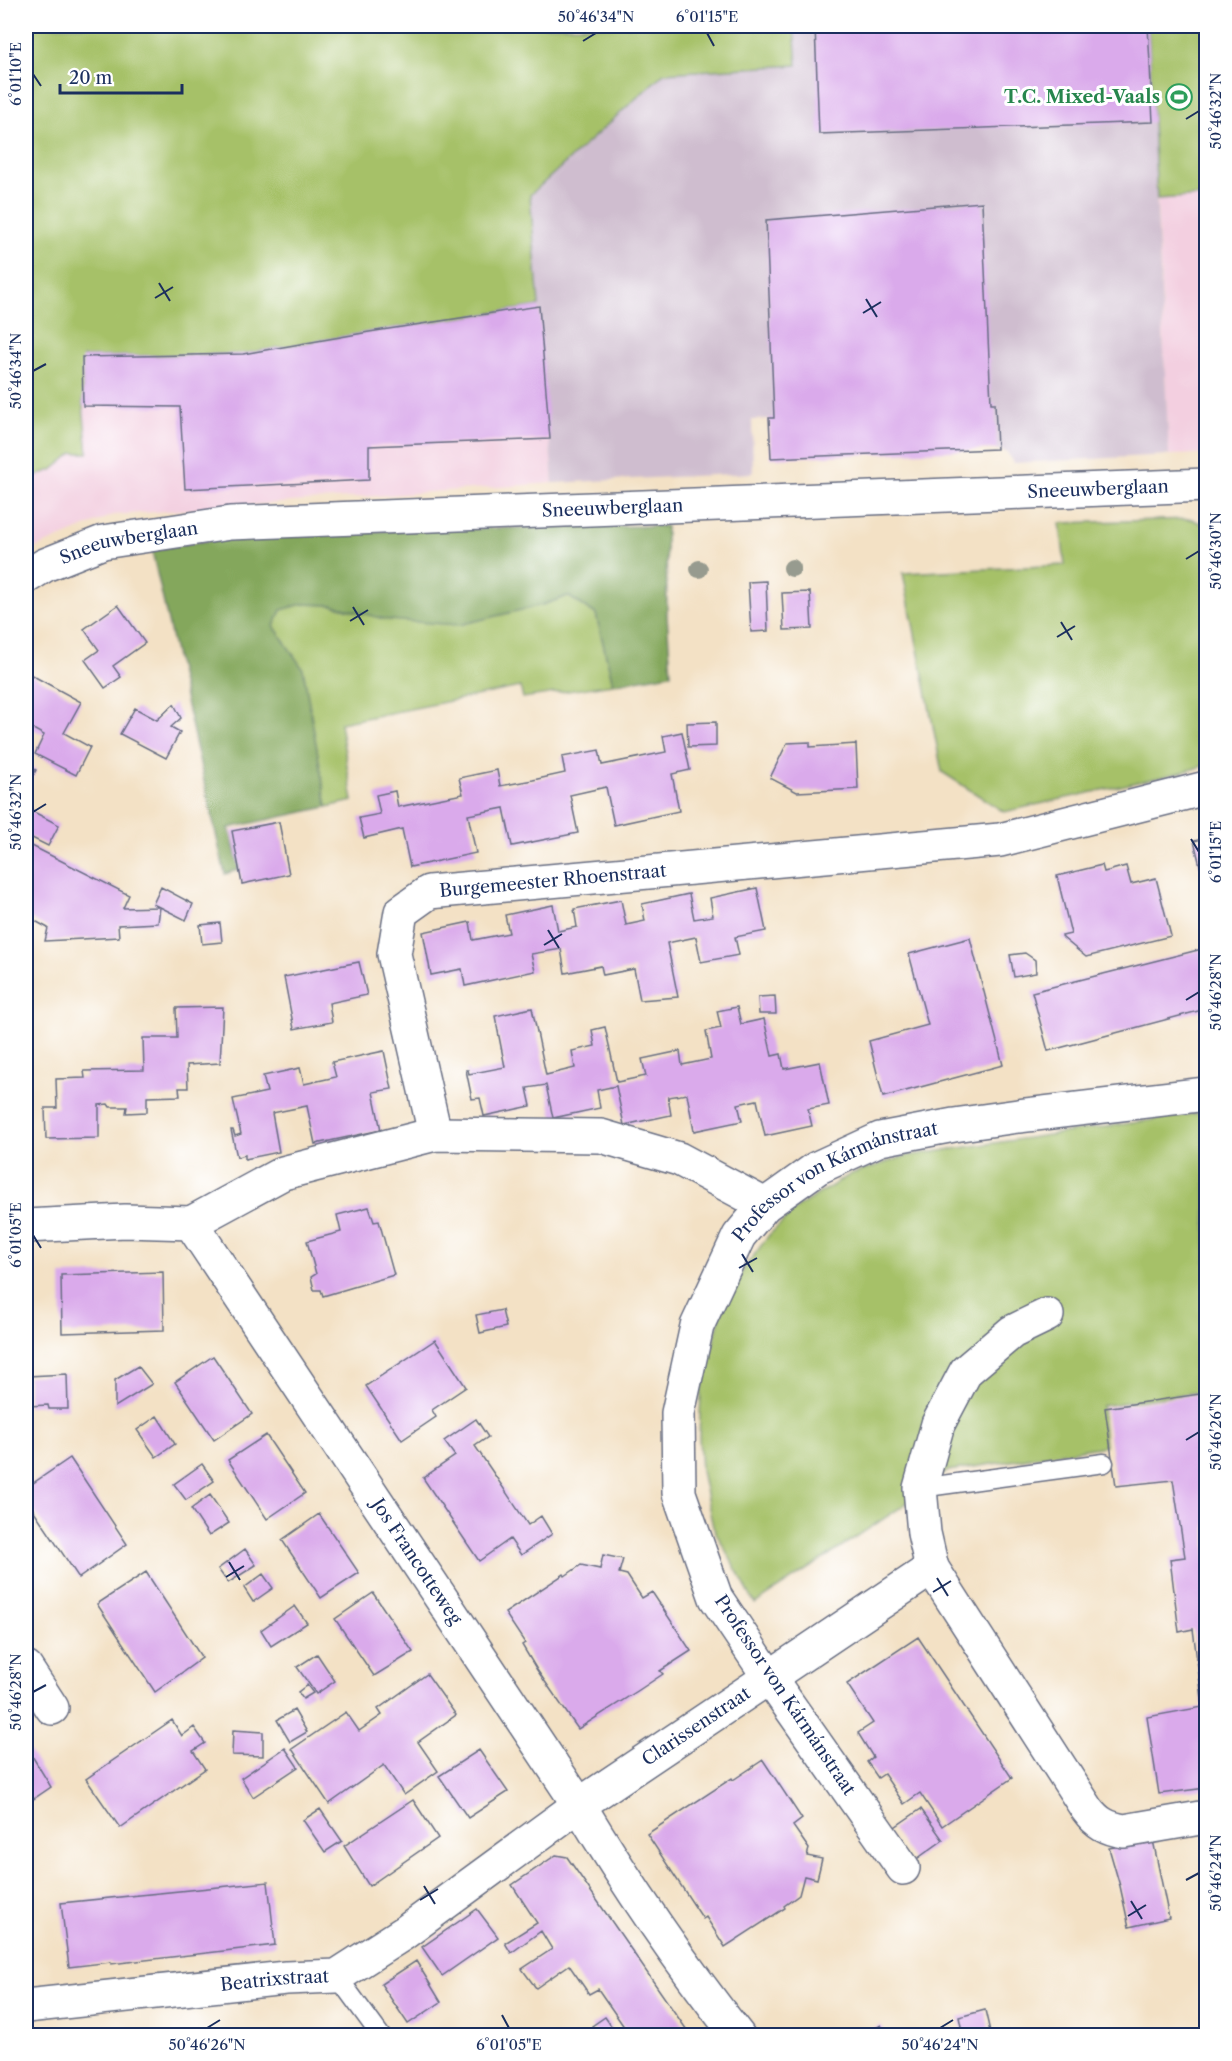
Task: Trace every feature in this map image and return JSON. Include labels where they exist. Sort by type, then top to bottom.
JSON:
[{"type":"street","name":"Sneeuwberglaan","points":[[26,577],[45,564],[103,542],[231,523],[1206,485]]},
{"type":"street","name":"Burgemeester Rhoenstraat","points":[[435,1134],[394,954],[401,912],[429,892],[1000,840],[1206,788]]},
{"type":"street","name":"Professor von Kármánstraat","points":[[903,1868],[716,1598],[679,1493],[678,1413],[698,1326],[739,1236],[765,1205],[817,1168],[880,1139],[1018,1116],[1206,1094]]},
{"type":"street","points":[[26,1226],[125,1221],[191,1223],[283,1173],[435,1134],[601,1136],[679,1159],[765,1205]]},
{"type":"street","name":"Jos Francotteweg","points":[[191,1223],[579,1805],[608,1853],[699,1985],[738,2036]]},
{"type":"street","points":[[1047,1315],[1012,1332],[966,1371],[938,1424],[920,1488],[924,1533],[932,1568],[1087,1809],[1099,1823],[1111,1829],[1124,1831],[1206,1817]]},
{"type":"street","name":"Clarissenstraat","points":[[579,1805],[932,1568]]},
{"type":"street","points":[[26,1668],[52,1708]]},
{"type":"street","name":"Beatrixstraat","points":[[26,2006],[286,1978],[337,1976],[404,1933],[579,1805]]},
{"type":"lane","points":[[920,1488],[1104,1463]]},
{"type":"lane","points":[[337,1976],[381,2036]]},
{"type":"shaded area","points":[[794,26],[1148,26],[1169,455],[1013,463],[1007,452],[997,450],[995,403],[752,420],[753,473],[553,483],[530,195],[664,73],[796,65]]},
{"type":"shaded area","points":[[1206,196],[1206,454],[1169,455],[1157,199]]},
{"type":"shaded area","points":[[539,306],[553,483],[113,515],[26,552],[26,479],[52,470],[73,453],[88,452],[83,406],[82,357],[243,354]]},
{"type":"green space","points":[[26,26],[794,26],[797,65],[664,73],[530,195],[539,306],[243,354],[83,357],[83,406],[88,453],[73,453],[52,470],[26,479]]},
{"type":"green space","name":"T.C. Mixed-Vaals","points":[[1148,26],[1206,26],[1206,196],[1157,199]]},
{"type":"green space","points":[[1192,519],[1206,526],[1206,765],[1004,812],[942,772],[903,573],[1065,565],[1060,523]]},
{"type":"green space","points":[[666,526],[667,615],[671,674],[613,684],[596,614],[568,596],[542,605],[459,625],[388,620],[332,605],[302,604],[281,610],[274,626],[303,669],[327,807],[229,828],[240,869],[225,874],[152,551],[196,542],[265,536],[375,531]]},
{"type":"green space","points":[[568,596],[596,614],[613,684],[523,698],[520,687],[340,723],[353,801],[327,807],[303,670],[274,626],[281,610],[302,604],[332,605],[388,620],[542,605]]},
{"type":"green space","points":[[1206,1112],[1206,1391],[1102,1406],[1105,1446],[948,1471],[900,1508],[755,1604],[713,1527],[701,1471],[699,1437],[701,1392],[721,1313],[743,1270],[769,1235],[799,1206],[851,1174],[906,1156]]},
{"type":"building","points":[[815,26],[1148,26],[1153,122],[819,134]]},
{"type":"building","points":[[982,202],[991,403],[995,403],[997,449],[771,458],[769,418],[774,418],[766,220]]},
{"type":"building","points":[[539,306],[550,439],[369,446],[369,480],[185,489],[180,407],[83,406],[82,357],[243,354]]},
{"type":"building","points":[[766,581],[768,631],[751,632],[748,582]]},
{"type":"building","points":[[810,592],[812,629],[784,630],[782,593]]},
{"type":"building","points":[[118,605],[145,643],[113,666],[121,677],[105,688],[85,660],[99,650],[84,629]]},
{"type":"building","points":[[26,672],[81,702],[64,733],[90,747],[76,775],[35,754],[44,735],[26,725]]},
{"type":"building","points":[[174,704],[181,718],[171,727],[180,732],[166,758],[120,734],[135,708],[157,720]]},
{"type":"building","points":[[716,722],[716,746],[688,747],[687,723]]},
{"type":"building","points":[[682,732],[690,770],[672,774],[679,811],[614,825],[606,787],[570,795],[578,833],[512,846],[504,808],[468,815],[476,853],[410,867],[402,829],[364,838],[359,818],[380,814],[376,795],[395,791],[398,807],[463,794],[459,778],[497,770],[500,786],[533,780],[565,773],[562,757],[599,750],[602,765],[666,752],[663,736]]},
{"type":"building","points":[[810,742],[810,747],[856,744],[858,789],[797,792],[770,778],[787,743]]},
{"type":"building","points":[[26,764],[36,770],[26,790]]},
{"type":"building","points":[[28,809],[59,825],[48,846],[26,835]]},
{"type":"building","points":[[279,822],[289,874],[242,884],[232,831]]},
{"type":"building","points":[[1206,838],[1206,890],[1194,841]]},
{"type":"building","points":[[26,843],[129,895],[123,908],[159,907],[153,904],[161,887],[193,904],[186,920],[160,907],[158,923],[118,925],[119,937],[45,941],[48,928],[26,916],[26,876],[29,870],[26,869]]},
{"type":"building","points":[[1102,865],[1104,872],[1126,866],[1131,884],[1156,878],[1171,936],[1086,957],[1063,938],[1062,936],[1071,934],[1057,876]]},
{"type":"building","points":[[757,888],[766,931],[735,937],[739,955],[701,962],[696,937],[667,943],[678,997],[640,1000],[634,969],[603,975],[601,966],[565,973],[561,949],[531,954],[535,971],[465,986],[462,969],[431,975],[423,932],[470,922],[473,940],[509,933],[505,915],[553,905],[558,931],[577,927],[574,909],[621,900],[626,925],[645,921],[642,904],[689,894],[694,919],[713,916],[710,898]]},
{"type":"building","points":[[220,923],[222,942],[202,944],[200,925]]},
{"type":"building","points":[[970,938],[1003,1065],[883,1097],[869,1041],[928,1025],[909,954]]},
{"type":"building","points":[[1206,948],[1206,1009],[1048,1051],[1032,992]]},
{"type":"building","points":[[1025,953],[1035,960],[1036,973],[1014,977],[1010,955]]},
{"type":"building","points":[[359,962],[367,995],[329,1003],[332,1022],[294,1029],[284,977]]},
{"type":"building","points":[[775,996],[776,1014],[759,1014],[758,997]]},
{"type":"building","points":[[223,1007],[220,1063],[187,1065],[188,1088],[179,1088],[180,1096],[147,1097],[147,1112],[126,1113],[127,1107],[99,1105],[99,1138],[46,1139],[45,1108],[57,1108],[56,1079],[85,1078],[84,1071],[144,1070],[143,1038],[177,1038],[176,1008]]},
{"type":"building","points":[[737,1007],[741,1024],[764,1019],[772,1056],[781,1054],[784,1069],[820,1062],[829,1105],[808,1109],[812,1126],[765,1136],[757,1100],[738,1104],[742,1121],[694,1131],[687,1094],[668,1097],[671,1115],[624,1125],[616,1086],[597,1090],[600,1108],[553,1118],[546,1085],[527,1088],[531,1106],[484,1116],[480,1098],[472,1099],[466,1070],[469,1074],[505,1067],[495,1016],[532,1008],[546,1075],[575,1068],[572,1051],[595,1046],[592,1030],[605,1027],[617,1082],[646,1076],[642,1059],[680,1051],[682,1065],[711,1059],[706,1031],[721,1028],[717,1011]]},
{"type":"building","points":[[384,1051],[392,1089],[373,1092],[381,1130],[315,1144],[307,1106],[272,1113],[279,1152],[245,1159],[245,1155],[237,1157],[231,1130],[235,1136],[241,1134],[233,1099],[267,1092],[263,1076],[300,1068],[304,1084],[336,1077],[332,1062]]},
{"type":"building","points":[[369,1207],[374,1222],[379,1221],[394,1275],[323,1296],[321,1290],[314,1290],[311,1277],[316,1274],[307,1241],[341,1232],[337,1215]]},
{"type":"building","points":[[163,1272],[164,1330],[62,1333],[61,1275]]},
{"type":"building","points":[[502,1310],[506,1327],[480,1333],[476,1315]]},
{"type":"building","points":[[435,1340],[466,1387],[432,1410],[436,1417],[402,1440],[366,1386]]},
{"type":"building","points":[[213,1356],[252,1414],[214,1440],[175,1382]]},
{"type":"building","points":[[138,1366],[152,1384],[115,1407],[115,1380]]},
{"type":"building","points":[[67,1374],[68,1409],[49,1409],[48,1405],[28,1406],[28,1376]]},
{"type":"building","points":[[1206,1393],[1206,1788],[1159,1794],[1147,1717],[1203,1707],[1193,1629],[1179,1632],[1170,1559],[1185,1557],[1173,1480],[1116,1486],[1105,1408]]},
{"type":"building","points":[[157,1416],[175,1444],[156,1457],[137,1430]]},
{"type":"building","points":[[476,1419],[488,1437],[475,1446],[528,1525],[541,1516],[552,1534],[521,1555],[510,1539],[479,1561],[423,1478],[455,1456],[444,1441]]},
{"type":"building","points":[[266,1435],[305,1493],[267,1519],[228,1460]]},
{"type":"building","points":[[70,1458],[127,1544],[79,1578],[26,1499],[26,1488]]},
{"type":"building","points":[[202,1464],[214,1481],[186,1500],[174,1484]]},
{"type":"building","points":[[210,1495],[229,1523],[209,1536],[191,1509]]},
{"type":"building","points":[[319,1514],[359,1573],[321,1598],[282,1540]]},
{"type":"building","points":[[245,1549],[256,1565],[228,1583],[218,1569]]},
{"type":"building","points":[[603,1555],[623,1559],[619,1573],[627,1575],[642,1598],[652,1592],[691,1651],[660,1671],[663,1674],[578,1729],[537,1670],[522,1645],[525,1643],[505,1613],[581,1565],[600,1569]]},
{"type":"building","points":[[146,1572],[202,1658],[155,1692],[97,1604]]},
{"type":"building","points":[[263,1574],[273,1588],[253,1602],[244,1588]]},
{"type":"building","points":[[373,1593],[413,1652],[374,1676],[335,1619]]},
{"type":"building","points":[[295,1606],[307,1623],[271,1646],[261,1630]]},
{"type":"building","points":[[918,1637],[1012,1778],[942,1826],[920,1793],[904,1804],[884,1774],[878,1778],[867,1762],[873,1757],[858,1733],[873,1723],[847,1684]]},
{"type":"building","points":[[317,1654],[335,1681],[316,1694],[297,1667]]},
{"type":"building","points":[[427,1674],[456,1715],[418,1742],[438,1771],[404,1795],[384,1765],[329,1804],[292,1749],[346,1712],[359,1731],[382,1715],[378,1709]]},
{"type":"building","points":[[307,1685],[313,1693],[303,1699],[298,1692]]},
{"type":"building","points":[[294,1710],[307,1732],[290,1742],[277,1720]]},
{"type":"building","points":[[172,1720],[182,1736],[194,1727],[205,1743],[193,1751],[205,1769],[120,1828],[86,1779]]},
{"type":"building","points":[[233,1730],[263,1732],[263,1756],[232,1755]]},
{"type":"building","points":[[26,1746],[51,1787],[26,1804]]},
{"type":"building","points":[[285,1748],[298,1767],[253,1797],[241,1778]]},
{"type":"building","points":[[479,1750],[508,1792],[468,1818],[439,1776]]},
{"type":"building","points":[[763,1760],[802,1819],[793,1826],[809,1849],[807,1856],[822,1859],[817,1879],[804,1876],[799,1895],[784,1906],[785,1908],[725,1947],[706,1917],[703,1919],[647,1834]]},
{"type":"building","points":[[413,1800],[438,1838],[369,1886],[344,1846]]},
{"type":"building","points":[[320,1809],[342,1841],[325,1852],[303,1820]]},
{"type":"building","points":[[921,1809],[943,1840],[914,1861],[892,1829]]},
{"type":"building","points":[[1153,1840],[1169,1918],[1129,1927],[1109,1848]]},
{"type":"building","points":[[556,1855],[567,1857],[691,2036],[627,2036],[629,2034],[598,1989],[589,1994],[569,1965],[536,1988],[522,1969],[552,1949],[541,1931],[511,1953],[505,1943],[537,1923],[512,1885]]},
{"type":"building","points":[[268,1882],[275,1945],[69,1967],[61,1903]]},
{"type":"building","points":[[477,1909],[498,1937],[442,1976],[422,1947]]},
{"type":"building","points":[[416,1961],[441,2002],[408,2024],[381,1984]]},
{"type":"building","points":[[985,2010],[991,2036],[963,2036],[959,2017]]},
{"type":"building","points":[[605,2017],[612,2027],[598,2036],[592,2026]]},
{"type":"building","points":[[881,2025],[887,2036],[862,2036]]},
{"type":"building","points":[[466,2031],[467,2036],[441,2036],[441,2034]]},
{"type":"place","name":"T.C. Mixed-Vaals","points":[[1179,97]]}]
